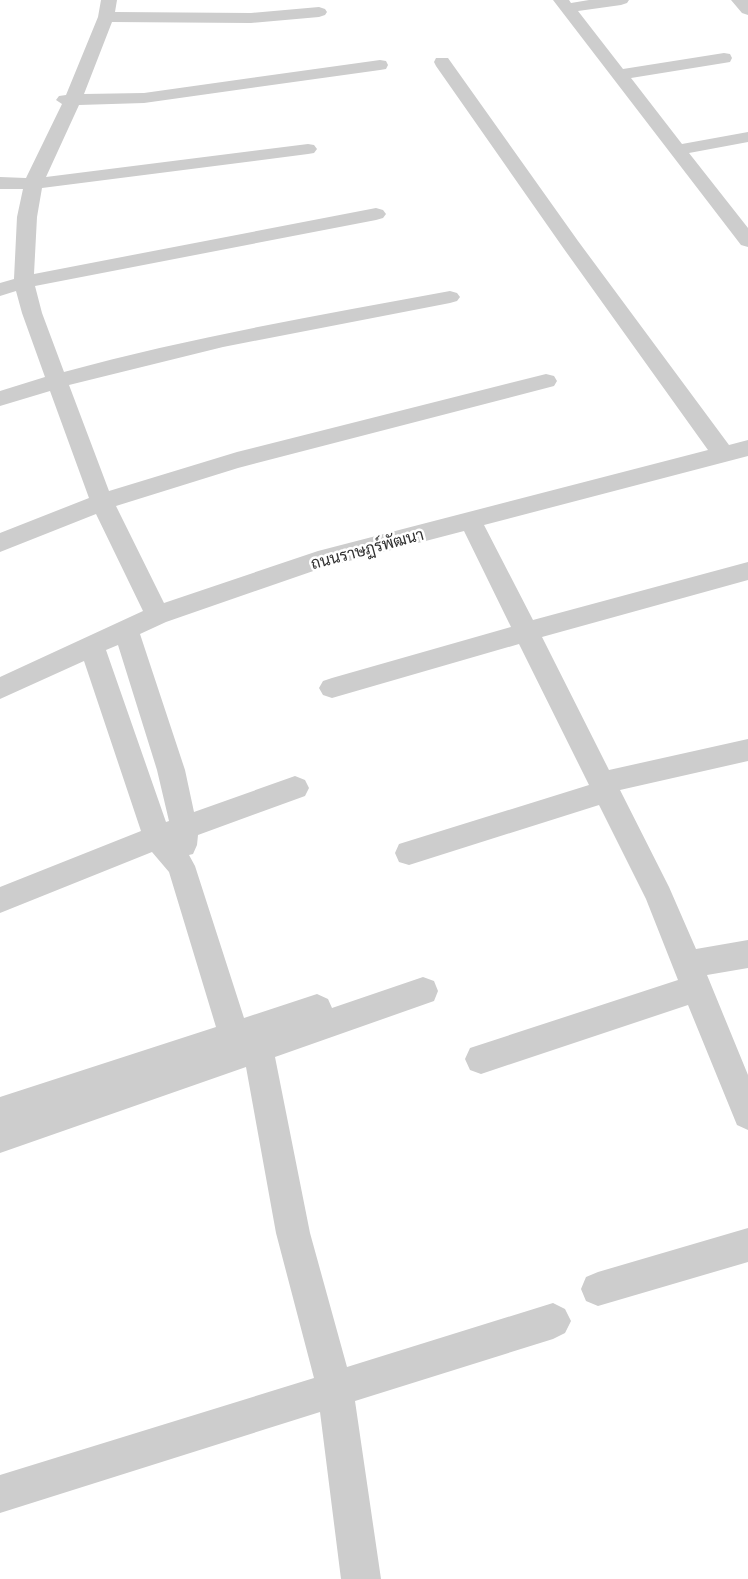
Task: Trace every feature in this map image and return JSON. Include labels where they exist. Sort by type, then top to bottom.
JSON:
[{"type":"street","points":[[247,0],[252,18]]},
{"type":"street","points":[[564,4],[621,0]]},
{"type":"street","points":[[739,0],[748,10]]},
{"type":"street","points":[[564,4],[746,237]]},
{"type":"street","points":[[158,615],[102,502],[32,312],[24,282],[27,217],[33,184],[108,9],[252,18],[319,12]]},
{"type":"street","points":[[619,75],[724,58]]},
{"type":"street","points":[[442,62],[571,245],[723,454]]},
{"type":"street","points":[[69,100],[158,97],[380,65]]},
{"type":"street","points":[[677,150],[748,137]]},
{"type":"street","points":[[0,183],[33,184],[308,148]]},
{"type":"street","points":[[0,290],[24,282],[376,214]]},
{"type":"street","points":[[0,399],[57,380],[185,348],[450,297]]},
{"type":"street","points":[[0,543],[102,502],[236,460],[546,381]]},
{"type":"street","name":"ถนนราษฏร์พัฒนา","points":[[0,689],[158,615],[318,560],[748,448]]},
{"type":"street","points":[[470,520],[659,896],[748,1114]]},
{"type":"street","points":[[332,688],[748,571]]},
{"type":"street","points":[[126,630],[171,770],[184,827],[181,866]]},
{"type":"street","points":[[91,645],[157,837],[181,866],[246,1043],[293,1233],[336,1388],[362,1579]]},
{"type":"street","points":[[409,853],[604,787],[748,750]]},
{"type":"street","points":[[0,900],[157,837],[296,788]]},
{"type":"street","points":[[481,1059],[748,954]]},
{"type":"street","points":[[0,1113],[423,991]]},
{"type":"street","points":[[0,1137],[246,1043],[346,999]]},
{"type":"street","points":[[598,1289],[748,1245]]},
{"type":"street","points":[[0,1494],[553,1321]]}]
